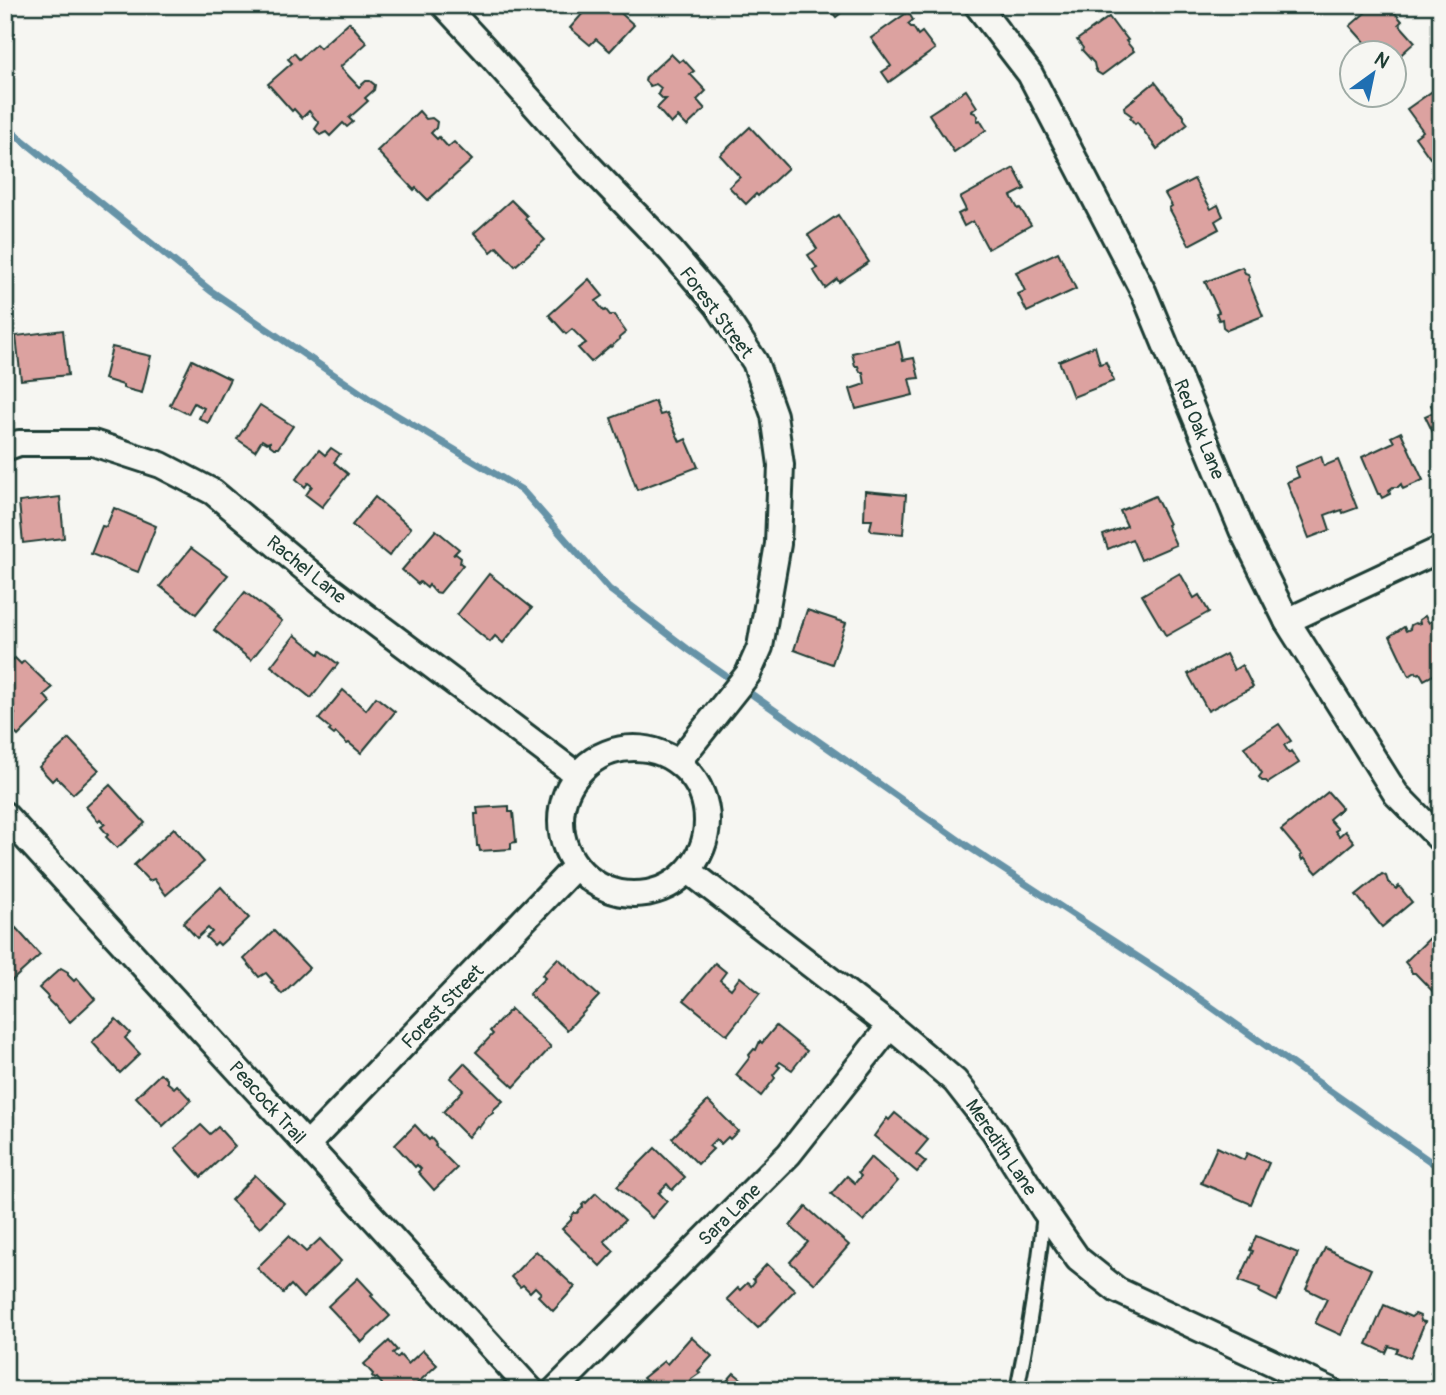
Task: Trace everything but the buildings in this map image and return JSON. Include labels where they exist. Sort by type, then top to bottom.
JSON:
[{"type":"street","name":"Forest Street","points":[[444,5],[588,165],[671,251],[717,305],[755,362],[774,415],[781,465],[778,544],[760,647],[748,674],[678,762]]},
{"type":"street","name":"Red Oak Lane","points":[[977,5],[1030,74],[1144,293],[1242,530],[1287,621],[1396,794],[1441,841]]},
{"type":"street","name":"Rachel Lane","points":[[5,447],[19,443],[93,443],[161,465],[213,492],[322,583],[577,775]]},
{"type":"street","points":[[1287,621],[1441,549]]},
{"type":"street","points":[[625,749],[658,752],[678,762],[695,779],[705,802],[708,827],[702,850],[689,871],[669,886],[645,894],[619,893],[596,884],[576,866],[566,850],[562,830],[561,811],[567,792],[577,775],[594,760],[625,749]]},
{"type":"street","name":"Peacock Trail","points":[[5,815],[531,1390]]},
{"type":"street","name":"Forest Street","points":[[307,1145],[576,866]]},
{"type":"street","name":"Meredith Lane","points":[[689,871],[890,1026],[955,1081],[995,1131],[1078,1259],[1117,1290],[1329,1390]]},
{"type":"street","name":"Sara Lane","points":[[555,1390],[789,1154],[890,1026]]},
{"type":"lane","points":[[1017,1390],[1028,1338],[1044,1210]]},
{"type":"waterway","points":[[5,126],[211,291],[371,400],[522,490],[609,589],[689,650],[966,845],[1176,982],[1441,1169]]}]
